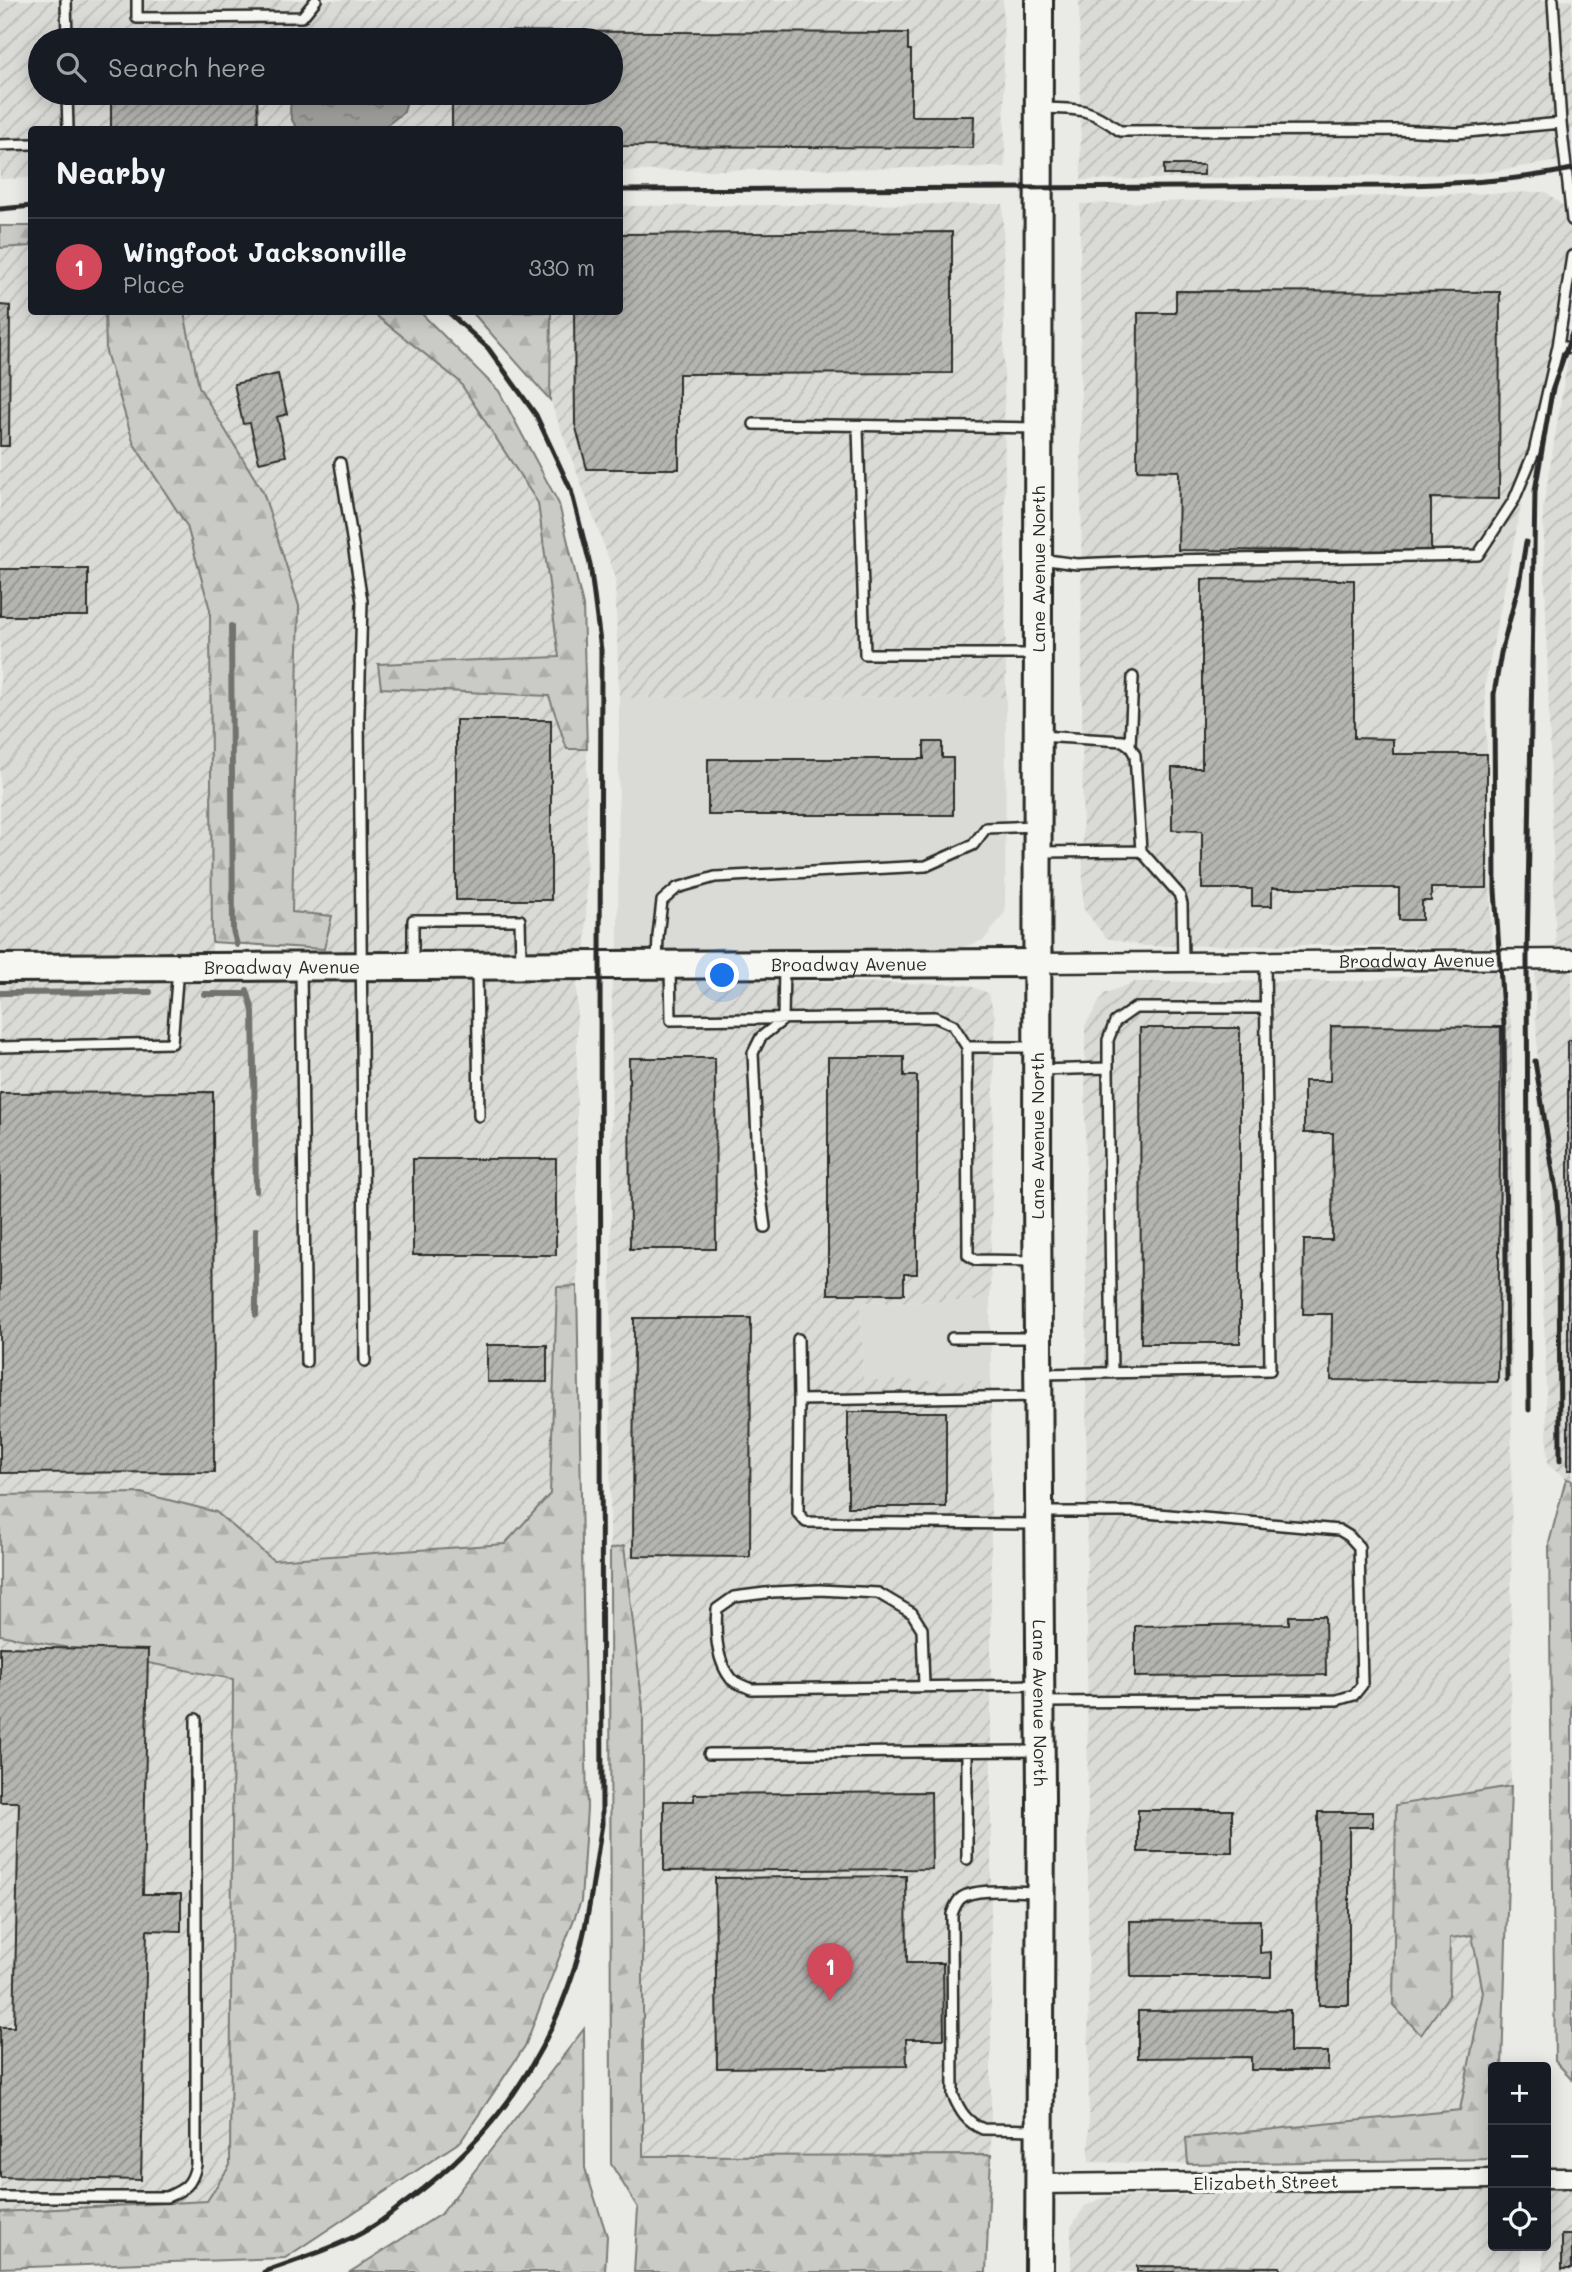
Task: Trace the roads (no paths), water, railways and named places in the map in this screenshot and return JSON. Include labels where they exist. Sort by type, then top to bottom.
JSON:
[{"type":"main road","name":"Lane Avenue North","points":[[1039,0],[1039,2272]]},
{"type":"main road","name":"Broadway Avenue","points":[[0,968],[1037,963]]},
{"type":"street","name":"Broadway Avenue","points":[[1037,963],[1572,959]]},
{"type":"street","points":[[1551,2178],[1572,2178]]},
{"type":"street","name":"Elizabeth Street","points":[[1039,2184],[1488,2179]]},
{"type":"lane","points":[[66,0],[67,28]]},
{"type":"lane","points":[[137,0],[137,18],[302,17],[316,0]]},
{"type":"lane","points":[[1553,0],[1561,123],[1572,220]]},
{"type":"lane","points":[[67,105],[68,126]]},
{"type":"lane","points":[[1039,108],[1083,109],[1120,131],[1457,132],[1561,123]]},
{"type":"lane","points":[[0,145],[28,144]]},
{"type":"lane","points":[[1038,559],[1077,564],[1179,559],[1478,555],[1514,500],[1534,452],[1558,346],[1572,256]]},
{"type":"lane","points":[[1558,346],[1572,348]]},
{"type":"lane","points":[[754,424],[1039,428]]},
{"type":"lane","points":[[858,426],[865,654],[1038,654]]},
{"type":"lane","points":[[341,463],[362,601],[359,716],[365,1361]]},
{"type":"lane","points":[[1130,746],[1133,677]]},
{"type":"lane","points":[[1038,736],[1123,741],[1130,746],[1135,755],[1142,851],[1178,894],[1182,904],[1183,961]]},
{"type":"lane","points":[[1038,826],[986,828],[972,845],[926,866],[715,877],[677,888],[663,901],[658,936],[671,1020],[935,1017],[953,1024],[967,1047],[968,1255],[976,1260],[1038,1261]]},
{"type":"lane","points":[[1037,852],[1142,851]]},
{"type":"lane","points":[[412,966],[413,920],[520,920],[521,965]]},
{"type":"lane","points":[[799,1399],[1039,1385],[1112,1373],[1270,1370],[1265,960]]},
{"type":"lane","points":[[783,1020],[784,964]]},
{"type":"lane","points":[[301,966],[306,1362]]},
{"type":"lane","points":[[477,966],[479,1116]]},
{"type":"lane","points":[[0,1047],[172,1043],[178,967]]},
{"type":"lane","points":[[1112,1373],[1108,1040],[1115,1022],[1135,1008],[1265,1008]]},
{"type":"lane","points":[[765,1227],[759,1180],[753,1054],[761,1037],[783,1020]]},
{"type":"lane","points":[[967,1047],[1108,1068]]},
{"type":"lane","points":[[953,1338],[1039,1338]]},
{"type":"lane","points":[[798,1339],[798,1513],[806,1522],[1040,1518],[1135,1512],[1339,1531],[1349,1536],[1359,1547],[1362,1685],[1354,1695],[1337,1700],[1040,1693],[924,1686],[751,1689],[732,1680],[720,1654],[715,1627],[718,1609],[734,1597],[773,1592],[820,1590],[878,1593],[912,1613],[922,1629],[924,1686]]},
{"type":"lane","points":[[0,2197],[167,2197],[182,2190],[193,2179],[196,2165],[196,1719]]},
{"type":"lane","points":[[967,1751],[967,1859]]},
{"type":"lane","points":[[709,1754],[1040,1751]]},
{"type":"lane","points":[[1039,1892],[972,1894],[961,1898],[953,1914],[953,2095],[960,2113],[975,2126],[983,2129],[1039,2130]]},
{"type":"water","points":[[291,105],[406,105],[404,112],[386,126],[296,126],[290,112]]},
{"type":"waterway","points":[[231,626],[233,930],[237,945]]},
{"type":"waterway","points":[[247,990],[253,1011],[256,1191]]},
{"type":"waterway","points":[[0,993],[150,992]]},
{"type":"waterway","points":[[204,994],[248,994]]},
{"type":"waterway","points":[[256,1230],[256,1315]]},
{"type":"railway","points":[[623,190],[1390,186],[1504,179],[1572,169]]},
{"type":"railway","points":[[0,209],[28,206]]},
{"type":"railway","points":[[264,2272],[333,2247],[381,2221],[462,2154],[509,2100],[546,2039],[574,1970],[587,1916],[602,1824],[601,650],[590,564],[571,490],[536,415],[488,348],[451,315]]},
{"type":"railway","points":[[1529,1410],[1527,959],[1535,491],[1552,391],[1572,333]]},
{"type":"railway","points":[[1507,1380],[1504,1026],[1495,890],[1494,694],[1526,542]]},
{"type":"railway","points":[[1535,1061],[1559,1225],[1560,1461]]},
{"type":"place","name":"Wingfoot Jacksonville","points":[[830,2001]]}]
